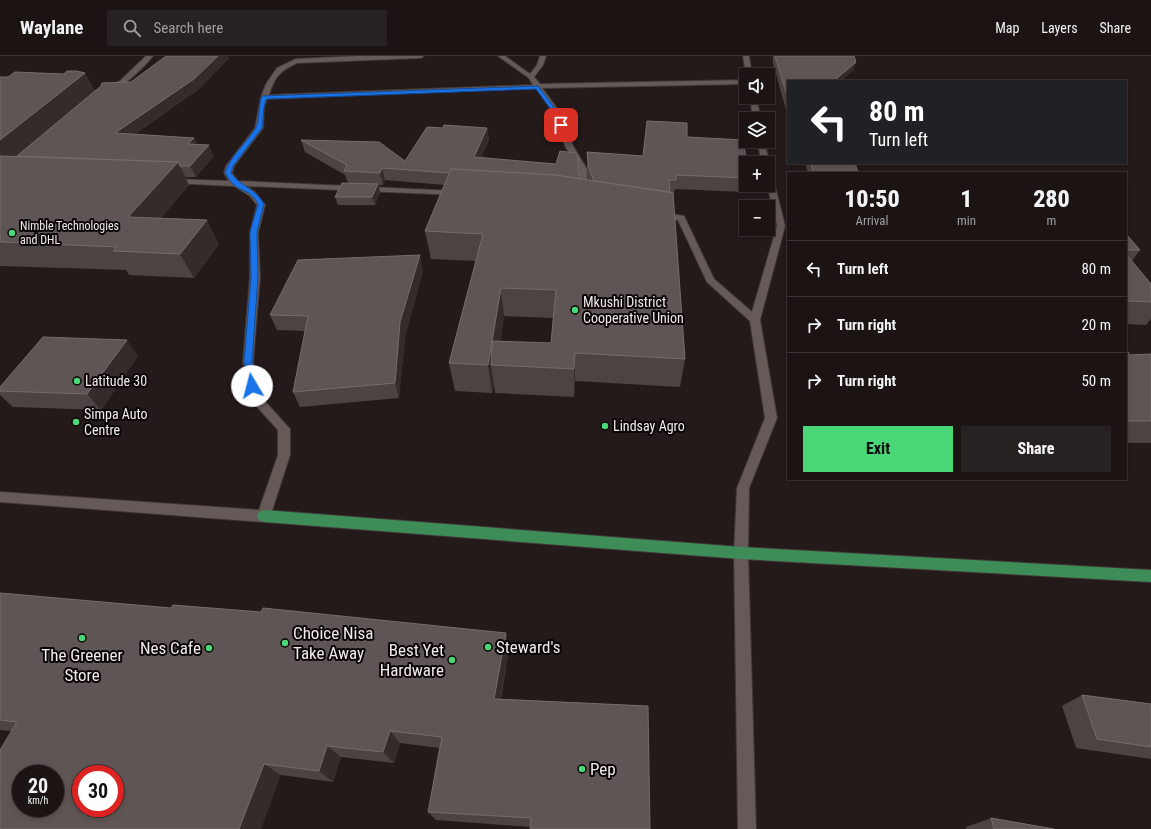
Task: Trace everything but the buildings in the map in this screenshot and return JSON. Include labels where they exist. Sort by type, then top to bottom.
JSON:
[{"type":"main road","points":[[264,516],[741,553],[1151,576]]},
{"type":"street","points":[[104,94],[102,91],[122,82],[150,56]]},
{"type":"street","points":[[0,497],[264,516],[284,455],[284,429],[256,399],[248,362],[255,277],[254,232],[261,204],[256,196],[248,189],[235,183],[228,173],[230,166],[259,128],[261,107],[264,97],[269,84],[279,69],[296,61],[320,58],[421,56]]},
{"type":"street","points":[[501,56],[531,77],[558,115],[569,146],[583,169],[583,183],[590,201]]},
{"type":"street","points":[[531,77],[540,64],[543,56]]},
{"type":"street","points":[[746,56],[748,68]]},
{"type":"street","points":[[264,97],[538,88],[601,84],[739,82]]},
{"type":"street","points":[[166,180],[467,193]]},
{"type":"street","points":[[747,829],[741,553],[743,488],[771,418],[755,320],[781,226],[772,192]]},
{"type":"street","points":[[652,214],[681,218],[710,280],[755,320]]},
{"type":"place","name":"Nimble Technologies and DHL","points":[[12,233]]},
{"type":"place","name":"Mkushi District Cooperative Union","points":[[575,310]]},
{"type":"place","name":"Latitude 30","points":[[77,381]]},
{"type":"place","name":"Simpa Auto Centre","points":[[76,422]]},
{"type":"place","name":"Lindsay Agro","points":[[605,426]]},
{"type":"place","name":"The Greener Store","points":[[82,638]]},
{"type":"place","name":"Choice Nisa Take Away","points":[[285,643]]},
{"type":"place","name":"Steward's","points":[[488,647]]},
{"type":"place","name":"Nes Cafe","points":[[209,648]]},
{"type":"place","name":"Best Yet Hardware","points":[[452,660]]},
{"type":"place","name":"Pep","points":[[582,769]]},
{"type":"route","points":[[252,386],[248,362],[255,277],[254,232],[261,204],[256,196],[248,189],[235,183],[230,178],[228,173],[230,166],[259,128],[261,107],[264,97],[538,88],[558,115],[561,125]]}]
